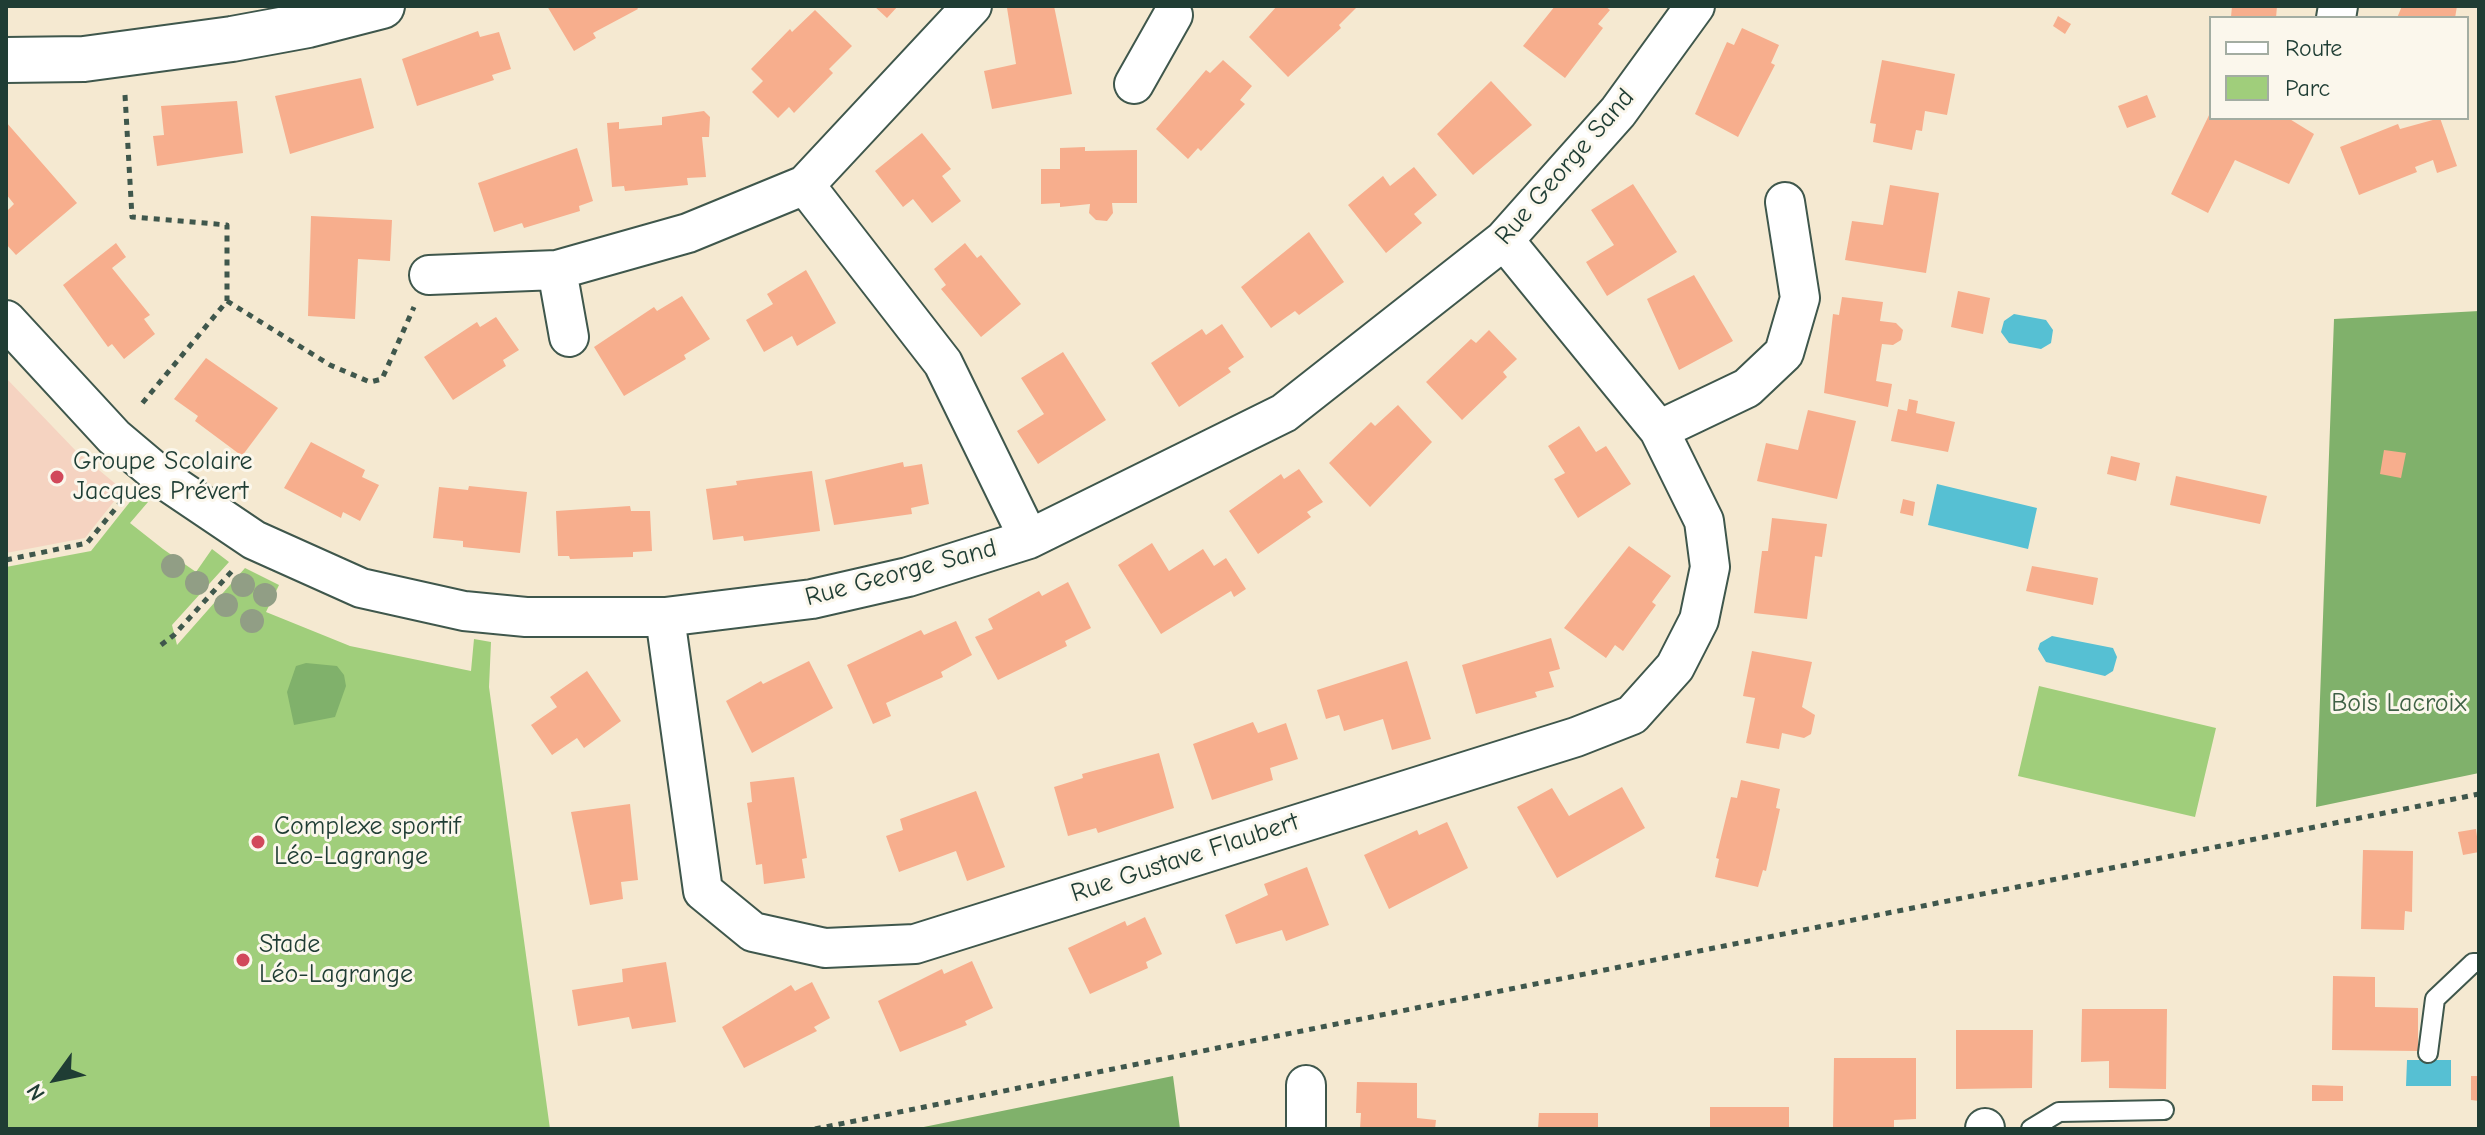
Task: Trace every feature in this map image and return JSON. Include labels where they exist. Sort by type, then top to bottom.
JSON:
[{"type":"street","points":[[6,60],[122,54],[308,25],[382,6]]},
{"type":"street","points":[[429,275],[557,270],[688,233],[805,185],[972,6]]},
{"type":"street","name":"Rue George Sand","points":[[6,320],[114,437],[150,468],[254,540],[324,574],[398,599],[526,617],[665,617],[812,599],[908,577],[1029,539],[1284,413],[1504,240],[1618,112],[1695,6]]},
{"type":"street","points":[[1134,84],[1173,9]]},
{"type":"street","points":[[805,185],[943,363],[1029,539]]},
{"type":"street","points":[[1659,430],[1747,388],[1784,353],[1800,298],[1785,202]]},
{"type":"street","name":"Rue Gustave Flaubert","points":[[665,617],[703,891],[753,932],[825,948],[915,944],[1576,737],[1632,715],[1675,667],[1699,620],[1710,567],[1704,521],[1659,430],[1504,240]]},
{"type":"street","points":[[557,270],[569,337]]},
{"type":"street","points":[[1306,1085],[1306,1129]]},
{"type":"lane","points":[[2428,1053],[2435,999],[2473,963],[2479,963]]},
{"type":"lane","points":[[2031,1129],[2059,1112],[2164,1110]]},
{"type":"path","points":[[114,437],[227,301],[227,225],[132,217],[122,54]]},
{"type":"path","points":[[227,301],[330,365],[370,382],[382,379],[429,275]]},
{"type":"path","points":[[6,560],[87,543],[150,468]]},
{"type":"path","points":[[161,645],[174,635],[240,562],[254,540]]},
{"type":"path","points":[[815,1129],[2479,794]]},
{"type":"shaded area","name":"Groupe Scolaire Jacques Prévert","points":[[6,378],[76,451],[123,490],[85,538],[6,553]]},
{"type":"green space","name":"Bois Lacroix","points":[[2479,311],[2479,773],[2316,807],[2334,319]]},
{"type":"green space","name":"Stade Léo-Lagrange","points":[[137,493],[148,502],[130,523],[163,549],[196,572],[212,549],[229,562],[172,625],[177,645],[245,568],[279,585],[266,612],[350,646],[471,671],[474,639],[491,642],[489,687],[550,1129],[6,1129],[6,567],[91,551]]},
{"type":"green space","points":[[306,663],[337,666],[344,675],[346,686],[335,717],[294,725],[287,692],[296,666]]},
{"type":"green space","points":[[2039,686],[2216,728],[2195,817],[2018,776]]},
{"type":"green space","points":[[1173,1076],[1180,1129],[914,1129]]},
{"type":"water","points":[[2014,314],[2046,320],[2053,330],[2051,343],[2041,349],[2009,343],[2001,332],[2004,321]]},
{"type":"water","points":[[1937,484],[2037,508],[2028,549],[1928,525]]},
{"type":"water","points":[[2052,636],[2113,648],[2117,657],[2113,671],[2105,676],[2046,662],[2038,649],[2040,643]]},
{"type":"water","points":[[2407,1060],[2451,1060],[2451,1086],[2406,1086]]},
{"type":"building","points":[[547,6],[636,6],[638,9],[593,33],[596,38],[574,51]]},
{"type":"building","points":[[874,6],[898,6],[887,18]]},
{"type":"building","points":[[1054,6],[1072,94],[992,109],[984,71],[1016,64],[1007,8]]},
{"type":"building","points":[[1277,6],[1358,6],[1339,25],[1341,28],[1288,77],[1249,37]]},
{"type":"building","points":[[1555,6],[1605,6],[1610,10],[1598,24],[1603,28],[1565,78],[1523,46]]},
{"type":"building","points":[[2232,6],[2277,6],[2276,16],[2231,16]]},
{"type":"building","points":[[2402,6],[2457,6],[2455,16],[2398,16]]},
{"type":"building","points":[[815,10],[852,46],[829,69],[833,73],[794,113],[789,107],[778,118],[752,92],[763,81],[751,69],[790,29],[792,32]]},
{"type":"building","points":[[2058,16],[2071,24],[2065,34],[2053,26]]},
{"type":"building","points":[[1742,28],[1779,45],[1771,63],[1775,65],[1738,137],[1695,114],[1727,42],[1734,45]]},
{"type":"building","points":[[478,31],[480,37],[499,32],[511,69],[492,75],[494,80],[417,106],[402,59]]},
{"type":"building","points":[[1223,60],[1252,86],[1240,100],[1245,104],[1201,151],[1198,148],[1188,159],[1156,129],[1206,70],[1210,73]]},
{"type":"building","points":[[1882,60],[1955,74],[1947,115],[1925,111],[1922,131],[1916,130],[1912,150],[1873,142],[1876,124],[1870,123]]},
{"type":"building","points":[[361,78],[374,128],[290,154],[275,96]]},
{"type":"building","points":[[1491,81],[1532,125],[1473,175],[1437,134]]},
{"type":"building","points":[[2147,95],[2156,117],[2127,128],[2118,106]]},
{"type":"building","points":[[237,101],[243,153],[157,166],[153,136],[164,135],[161,106]]},
{"type":"building","points":[[704,111],[710,117],[709,137],[702,137],[706,177],[687,178],[688,185],[625,191],[624,186],[612,187],[607,123],[619,122],[619,129],[662,125],[662,117]]},
{"type":"building","points":[[2209,115],[2209,120],[2291,120],[2314,134],[2289,184],[2235,160],[2208,213],[2171,194]]},
{"type":"building","points":[[2441,120],[2457,166],[2437,173],[2433,160],[2415,167],[2417,172],[2359,195],[2340,147],[2398,124],[2400,129]]},
{"type":"building","points":[[6,122],[77,203],[16,255],[6,244],[6,212],[14,204],[6,194]]},
{"type":"building","points":[[922,133],[951,169],[942,176],[961,201],[932,223],[913,199],[903,207],[875,171]]},
{"type":"building","points":[[1085,147],[1085,151],[1137,150],[1137,203],[1112,203],[1113,213],[1107,221],[1096,220],[1089,213],[1090,204],[1060,207],[1060,203],[1041,204],[1041,169],[1060,169],[1060,148]]},
{"type":"building","points":[[577,148],[593,201],[579,206],[580,211],[524,228],[522,223],[494,232],[478,183]]},
{"type":"building","points":[[1414,167],[1437,195],[1414,214],[1422,223],[1386,253],[1348,205],[1383,176],[1390,186]]},
{"type":"building","points":[[1633,184],[1677,252],[1607,296],[1586,262],[1614,245],[1591,210]]},
{"type":"building","points":[[1890,185],[1939,193],[1926,273],[1845,260],[1852,221],[1883,225]]},
{"type":"building","points":[[311,216],[392,220],[390,261],[358,259],[355,319],[308,316]]},
{"type":"building","points":[[1309,232],[1344,282],[1299,315],[1295,311],[1271,328],[1241,287]]},
{"type":"building","points":[[116,243],[126,257],[112,268],[150,315],[144,319],[155,334],[124,359],[112,344],[108,347],[63,285]]},
{"type":"building","points":[[965,243],[977,258],[981,255],[1021,304],[981,337],[941,289],[946,285],[934,269]]},
{"type":"building","points":[[806,270],[836,323],[797,346],[792,336],[764,352],[746,320],[773,304],[767,294]]},
{"type":"building","points":[[1694,275],[1733,341],[1679,370],[1647,299]]},
{"type":"building","points":[[1958,291],[1990,298],[1983,334],[1951,327]]},
{"type":"building","points":[[682,296],[710,339],[684,355],[686,359],[624,396],[594,347],[654,307],[657,311]]},
{"type":"building","points":[[1842,297],[1883,302],[1880,321],[1896,323],[1903,330],[1901,340],[1893,345],[1882,344],[1876,381],[1892,384],[1888,407],[1824,393],[1833,314],[1839,315]]},
{"type":"building","points":[[496,317],[519,350],[503,360],[506,366],[453,400],[424,357],[477,322],[480,327]]},
{"type":"building","points":[[1222,324],[1244,357],[1228,368],[1231,372],[1179,407],[1151,363],[1202,329],[1206,335]]},
{"type":"building","points":[[1489,330],[1517,359],[1503,372],[1507,377],[1462,420],[1426,382],[1471,339],[1476,343]]},
{"type":"building","points":[[1063,352],[1106,420],[1038,464],[1017,431],[1044,414],[1021,378]]},
{"type":"building","points":[[206,358],[278,408],[242,456],[195,421],[198,416],[174,399]]},
{"type":"building","points":[[1909,399],[1918,401],[1916,413],[1955,422],[1948,452],[1891,441],[1898,409],[1907,411]]},
{"type":"building","points":[[1398,405],[1432,442],[1370,507],[1329,463],[1371,422],[1375,426]]},
{"type":"building","points":[[1808,410],[1856,421],[1837,499],[1757,481],[1766,443],[1798,450]]},
{"type":"building","points":[[1579,426],[1596,452],[1606,446],[1631,484],[1578,518],[1554,479],[1565,473],[1548,446]]},
{"type":"building","points":[[311,442],[365,470],[362,477],[379,485],[360,521],[343,512],[341,518],[284,488]]},
{"type":"building","points":[[2384,450],[2406,453],[2401,478],[2380,474]]},
{"type":"building","points":[[2111,456],[2140,463],[2136,481],[2107,474]]},
{"type":"building","points":[[903,462],[904,467],[922,464],[929,504],[911,508],[912,514],[834,525],[825,480]]},
{"type":"building","points":[[1299,469],[1323,502],[1307,512],[1311,517],[1258,554],[1229,511],[1281,474],[1284,479]]},
{"type":"building","points":[[812,471],[820,531],[744,541],[743,536],[713,540],[706,489],[737,485],[736,481]]},
{"type":"building","points":[[2176,476],[2267,496],[2260,524],[2170,505]]},
{"type":"building","points":[[469,486],[527,492],[520,553],[463,547],[463,541],[433,538],[439,487],[468,490]]},
{"type":"building","points":[[1903,499],[1915,502],[1913,516],[1900,513]]},
{"type":"building","points":[[630,506],[631,511],[650,511],[652,551],[633,552],[633,557],[570,559],[569,556],[558,556],[556,511]]},
{"type":"building","points":[[1772,518],[1827,524],[1822,557],[1815,556],[1807,619],[1754,613],[1762,551],[1768,551]]},
{"type":"building","points":[[1152,543],[1169,571],[1203,549],[1214,566],[1226,558],[1246,589],[1234,597],[1231,591],[1161,634],[1118,565]]},
{"type":"building","points":[[1629,546],[1671,576],[1652,602],[1656,605],[1623,651],[1615,645],[1606,658],[1564,628]]},
{"type":"building","points":[[2032,566],[2098,578],[2093,605],[2026,591]]},
{"type":"building","points":[[1068,582],[1091,628],[1065,641],[1067,646],[998,680],[975,637],[993,629],[988,619],[1039,591],[1042,596]]},
{"type":"building","points":[[956,621],[972,655],[941,672],[943,677],[886,703],[891,716],[873,724],[847,665],[921,630],[924,635]]},
{"type":"building","points":[[1551,638],[1560,669],[1549,672],[1554,687],[1535,692],[1537,697],[1476,714],[1462,665]]},
{"type":"building","points":[[1752,651],[1812,662],[1802,707],[1815,715],[1811,734],[1804,738],[1782,733],[1779,749],[1746,743],[1755,698],[1743,696]]},
{"type":"building","points":[[809,661],[833,708],[752,753],[726,701],[761,681],[763,684]]},
{"type":"building","points":[[1407,661],[1431,739],[1392,750],[1383,719],[1344,731],[1339,715],[1326,719],[1317,690]]},
{"type":"building","points":[[587,671],[621,721],[584,748],[577,738],[552,755],[531,725],[557,707],[550,697]]},
{"type":"building","points":[[1253,722],[1258,733],[1286,723],[1298,759],[1270,768],[1273,780],[1212,800],[1193,744]]},
{"type":"building","points":[[1159,753],[1174,808],[1098,833],[1096,828],[1068,836],[1054,787],[1083,778],[1082,774]]},
{"type":"building","points":[[794,777],[807,858],[802,859],[805,878],[764,884],[762,864],[756,865],[747,803],[752,802],[750,782]]},
{"type":"building","points":[[1741,780],[1780,789],[1776,808],[1780,809],[1766,871],[1763,870],[1758,887],[1715,877],[1719,859],[1716,858],[1731,797],[1737,798]]},
{"type":"building","points":[[1622,787],[1645,828],[1557,878],[1517,807],[1552,788],[1569,816]]},
{"type":"building","points":[[976,791],[1005,867],[967,881],[956,851],[899,872],[886,836],[903,830],[900,819]]},
{"type":"building","points":[[630,804],[638,880],[621,882],[623,899],[590,905],[571,812]]},
{"type":"building","points":[[1447,822],[1468,868],[1389,909],[1364,855],[1417,830],[1419,835]]},
{"type":"building","points":[[2476,829],[2479,852],[2463,855],[2458,832]]},
{"type":"building","points":[[2363,850],[2413,851],[2412,912],[2405,911],[2404,930],[2361,929]]},
{"type":"building","points":[[1307,867],[1329,925],[1286,941],[1282,930],[1236,944],[1225,915],[1268,895],[1264,884]]},
{"type":"building","points":[[1145,917],[1162,954],[1146,962],[1148,968],[1090,994],[1068,948],[1125,921],[1127,926]]},
{"type":"building","points":[[972,961],[993,1008],[965,1021],[967,1025],[900,1052],[878,1001],[942,969],[944,974]]},
{"type":"building","points":[[666,962],[676,1022],[632,1029],[629,1017],[578,1026],[572,990],[623,982],[622,969]]},
{"type":"building","points":[[2333,976],[2375,977],[2375,1007],[2418,1008],[2418,1051],[2332,1050]]},
{"type":"building","points":[[812,982],[830,1018],[814,1027],[817,1031],[744,1068],[722,1027],[791,985],[795,991]]},
{"type":"building","points":[[2082,1009],[2167,1009],[2166,1089],[2109,1088],[2109,1061],[2081,1062]]},
{"type":"building","points":[[1956,1030],[2033,1030],[2032,1088],[1956,1089]]},
{"type":"building","points":[[1834,1058],[1916,1058],[1916,1119],[1894,1120],[1894,1128],[1833,1128]]},
{"type":"building","points":[[2471,1076],[2479,1076],[2479,1101],[2471,1100]]},
{"type":"building","points":[[1357,1082],[1417,1083],[1417,1118],[1436,1120],[1435,1129],[1360,1129],[1361,1113],[1356,1113]]},
{"type":"building","points":[[2312,1085],[2343,1086],[2343,1101],[2312,1101]]},
{"type":"building","points":[[1710,1107],[1789,1107],[1789,1129],[1710,1129]]},
{"type":"building","points":[[1539,1113],[1598,1113],[1598,1129],[1538,1129]]},
{"type":"place","name":"Groupe Scolaire Jacques Prévert","points":[[57,477]]},
{"type":"place","name":"Complexe sportif Léo-Lagrange","points":[[258,842]]},
{"type":"place","name":"Stade Léo-Lagrange","points":[[243,960]]}]
